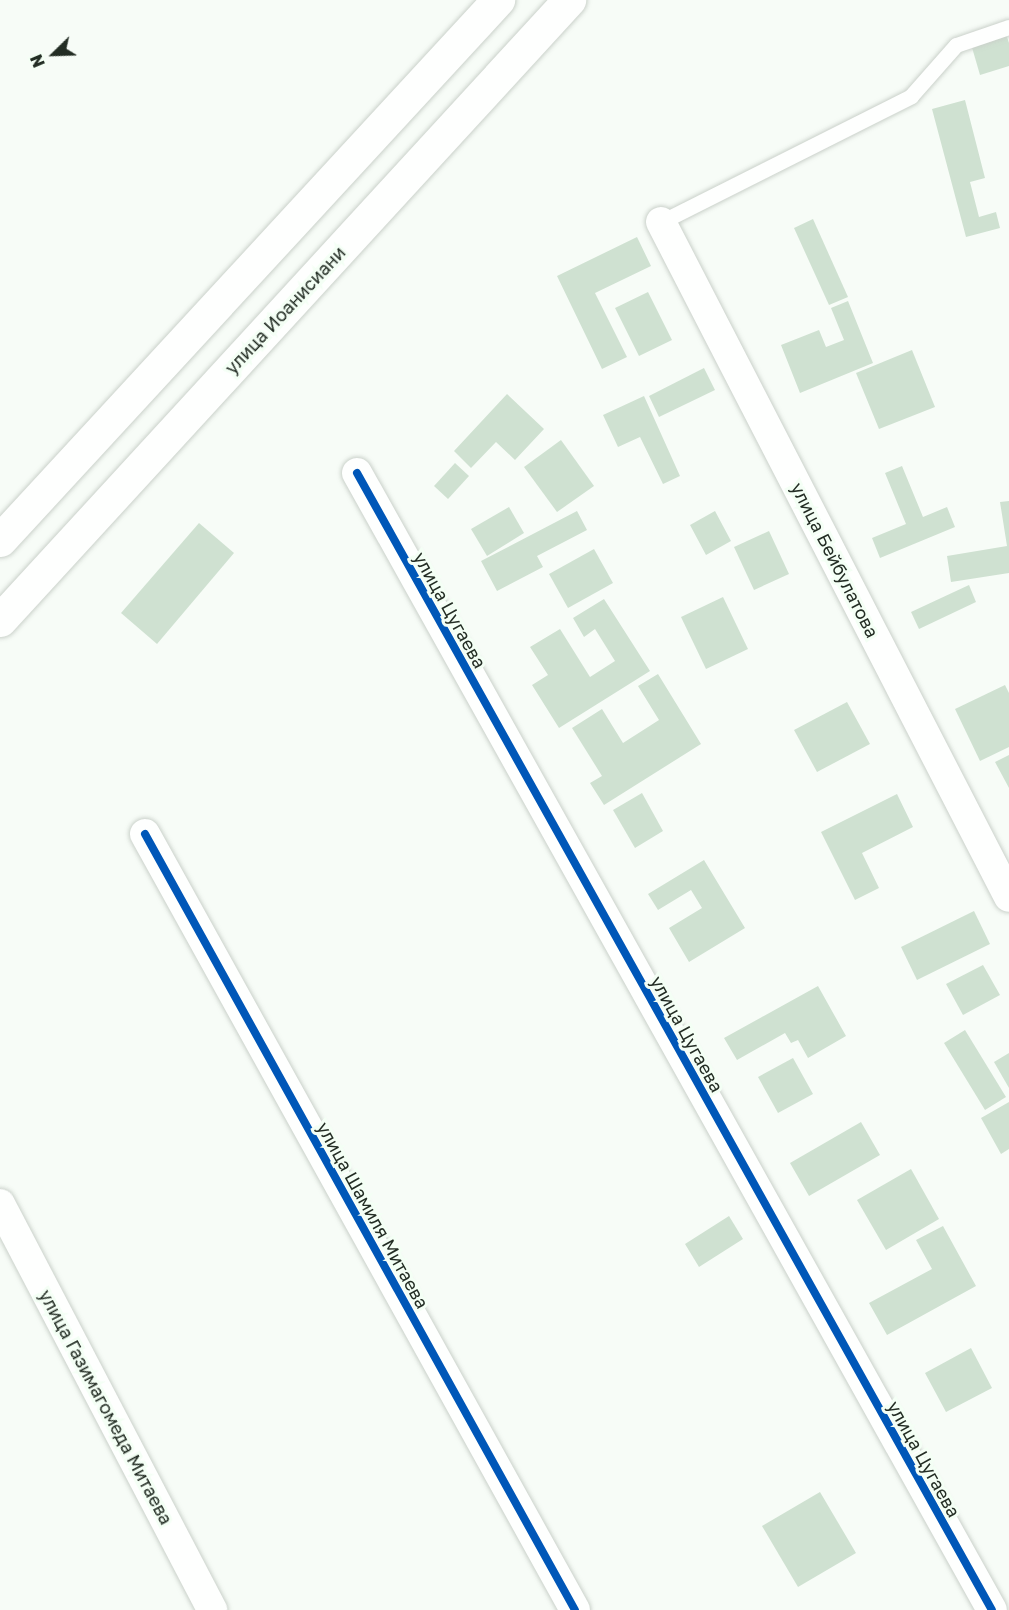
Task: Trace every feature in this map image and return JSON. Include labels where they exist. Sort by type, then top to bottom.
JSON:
[{"type":"main road","points":[[0,540],[498,0]]},
{"type":"main road","name":"улица Иоанисиани","points":[[0,620],[569,0]]},
{"type":"street","name":"улица Бейбулатова","points":[[661,222],[1009,897]]},
{"type":"street","name":"улица Цугаева","points":[[357,473],[992,1610]]},
{"type":"street","name":"улица Шамиля Митаева","points":[[145,834],[575,1610]]},
{"type":"street","name":"улица Газимагомеда Митаева","points":[[0,1204],[212,1610]]},
{"type":"lane","points":[[661,222],[911,96],[956,45],[1009,27]]},
{"type":"building","points":[[1006,34],[1009,43],[1009,66],[980,75],[971,44]]},
{"type":"building","points":[[965,100],[985,178],[970,182],[979,217],[996,212],[1000,228],[966,237],[932,109]]},
{"type":"building","points":[[813,219],[848,297],[829,305],[794,228]]},
{"type":"building","points":[[637,237],[651,266],[595,293],[627,357],[602,369],[557,276]]},
{"type":"building","points":[[648,292],[672,340],[639,356],[615,308]]},
{"type":"building","points":[[848,301],[873,363],[800,393],[781,345],[819,330],[826,347],[844,340],[831,308]]},
{"type":"building","points":[[912,350],[935,407],[879,429],[856,373]]},
{"type":"building","points":[[704,368],[715,390],[659,417],[649,396]]},
{"type":"building","points":[[507,394],[544,429],[515,460],[496,442],[471,468],[454,451]]},
{"type":"building","points":[[644,396],[680,476],[663,484],[640,437],[618,447],[603,415]]},
{"type":"building","points":[[561,440],[594,486],[557,512],[524,467]]},
{"type":"building","points":[[455,463],[469,476],[448,499],[434,486]]},
{"type":"building","points":[[902,466],[923,517],[947,507],[955,527],[880,558],[872,538],[906,524],[885,473]]},
{"type":"building","points":[[1009,501],[1009,573],[951,582],[947,556],[1007,546],[1000,502]]},
{"type":"building","points":[[509,507],[524,533],[487,556],[471,529]]},
{"type":"building","points":[[577,511],[587,530],[537,556],[543,567],[497,591],[481,561]]},
{"type":"building","points":[[715,511],[731,541],[706,555],[690,525]]},
{"type":"building","points":[[199,523],[234,553],[157,644],[121,613]]},
{"type":"building","points":[[769,531],[789,574],[754,590],[734,547]]},
{"type":"building","points":[[594,549],[613,583],[568,608],[549,574]]},
{"type":"building","points":[[969,585],[976,602],[919,629],[911,612]]},
{"type":"building","points":[[723,597],[748,649],[706,669],[681,617]]},
{"type":"building","points":[[604,599],[650,671],[559,728],[532,685],[548,675],[530,647],[560,629],[590,677],[615,661],[595,629],[584,637],[573,618]]},
{"type":"building","points":[[658,674],[701,744],[604,805],[590,783],[602,776],[572,728],[602,709],[623,743],[659,720],[638,686]]},
{"type":"building","points":[[1005,685],[1009,693],[1009,747],[980,761],[955,709]]},
{"type":"building","points":[[847,702],[870,744],[817,772],[794,730]]},
{"type":"building","points":[[1009,755],[1009,788],[995,762]]},
{"type":"building","points":[[642,793],[663,831],[635,848],[613,810]]},
{"type":"building","points":[[897,794],[913,827],[862,853],[879,888],[855,900],[821,832]]},
{"type":"building","points":[[704,860],[745,928],[689,962],[669,928],[702,908],[691,890],[658,910],[648,894]]},
{"type":"building","points":[[974,911],[990,944],[917,980],[901,947]]},
{"type":"building","points":[[983,965],[1000,995],[963,1015],[946,984]]},
{"type":"building","points":[[818,986],[846,1036],[808,1058],[798,1040],[791,1043],[785,1033],[737,1060],[724,1038]]},
{"type":"building","points":[[965,1030],[1006,1097],[985,1110],[944,1043]]},
{"type":"building","points":[[1009,1053],[1009,1088],[994,1062]]},
{"type":"building","points":[[793,1058],[813,1094],[778,1113],[758,1077]]},
{"type":"building","points":[[1009,1102],[1009,1149],[1001,1154],[981,1118]]},
{"type":"building","points":[[861,1122],[880,1155],[809,1196],[790,1163]]},
{"type":"building","points":[[911,1169],[939,1219],[886,1250],[857,1200]]},
{"type":"building","points":[[729,1216],[743,1239],[699,1267],[685,1244]]},
{"type":"building","points":[[943,1226],[976,1286],[887,1335],[869,1303],[932,1269],[916,1240]]},
{"type":"building","points":[[971,1348],[992,1388],[946,1412],[925,1373]]},
{"type":"building","points":[[820,1492],[856,1553],[798,1587],[762,1526]]},
{"type":"cycle path","points":[[357,473],[992,1610]]},
{"type":"cycle path","points":[[145,834],[575,1610]]}]
